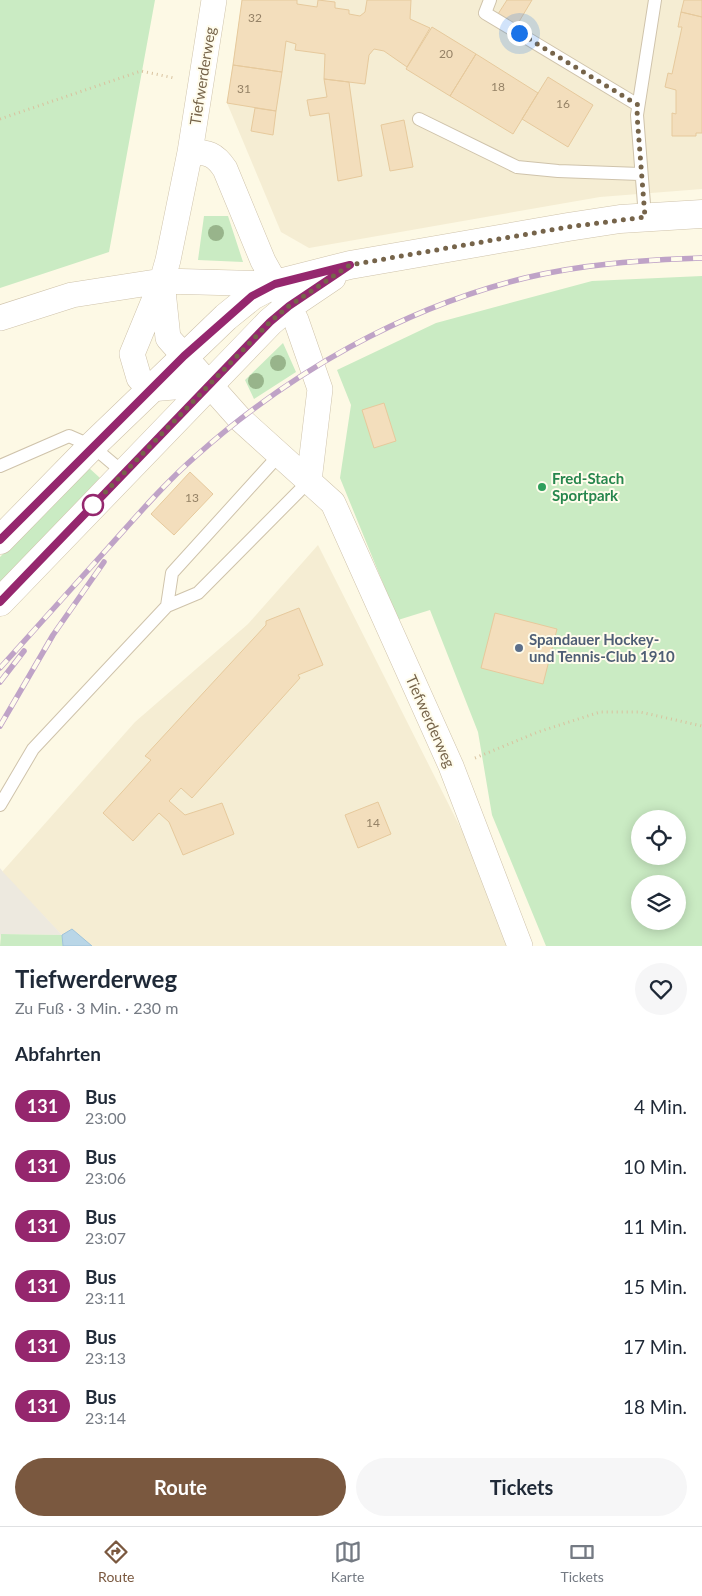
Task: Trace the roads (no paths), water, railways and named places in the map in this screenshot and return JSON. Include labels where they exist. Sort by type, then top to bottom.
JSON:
[{"type":"street","name":"Tiefwerderweg","points":[[150,389],[139,378],[132,354],[162,281],[190,152],[214,0]]},
{"type":"street","points":[[190,152],[206,152],[211,154],[217,157],[225,169],[263,261],[296,320],[320,389],[309,480]]},
{"type":"street","points":[[0,540],[150,389],[245,301],[282,295],[350,265],[568,227],[645,217],[702,214]]},
{"type":"street","name":"Tiefwerderweg","points":[[162,281],[168,338],[240,419],[333,503],[451,766],[520,946]]},
{"type":"street","points":[[0,318],[72,295],[162,281],[282,295]]},
{"type":"street","points":[[0,602],[209,384],[282,295]]},
{"type":"street","points":[[150,389],[209,384]]},
{"type":"lane","points":[[490,0],[485,12],[638,105]]},
{"type":"lane","points":[[645,217],[640,174],[637,115],[655,0]]},
{"type":"lane","points":[[419,119],[516,166],[558,171],[640,174]]},
{"type":"lane","points":[[0,466],[69,436],[92,446],[124,473]]},
{"type":"lane","points":[[167,606],[172,573],[280,454]]},
{"type":"lane","points":[[0,805],[33,749],[167,606],[198,594],[309,480]]},
{"type":"water","points":[[72,929],[92,946],[63,946],[62,935]]},
{"type":"railway","points":[[0,668],[161,489],[184,467],[269,397],[350,347],[435,307],[525,278],[569,269],[613,264],[702,258]]},
{"type":"railway","points":[[0,726],[53,635],[104,562]]},
{"type":"railway","points":[[0,682],[24,651]]},
{"type":"place","name":"Fred-Stach Sportpark","points":[[542,487]]},
{"type":"place","name":"Spandauer Hockey- und Tennis-Club 1910","points":[[519,648]]}]
